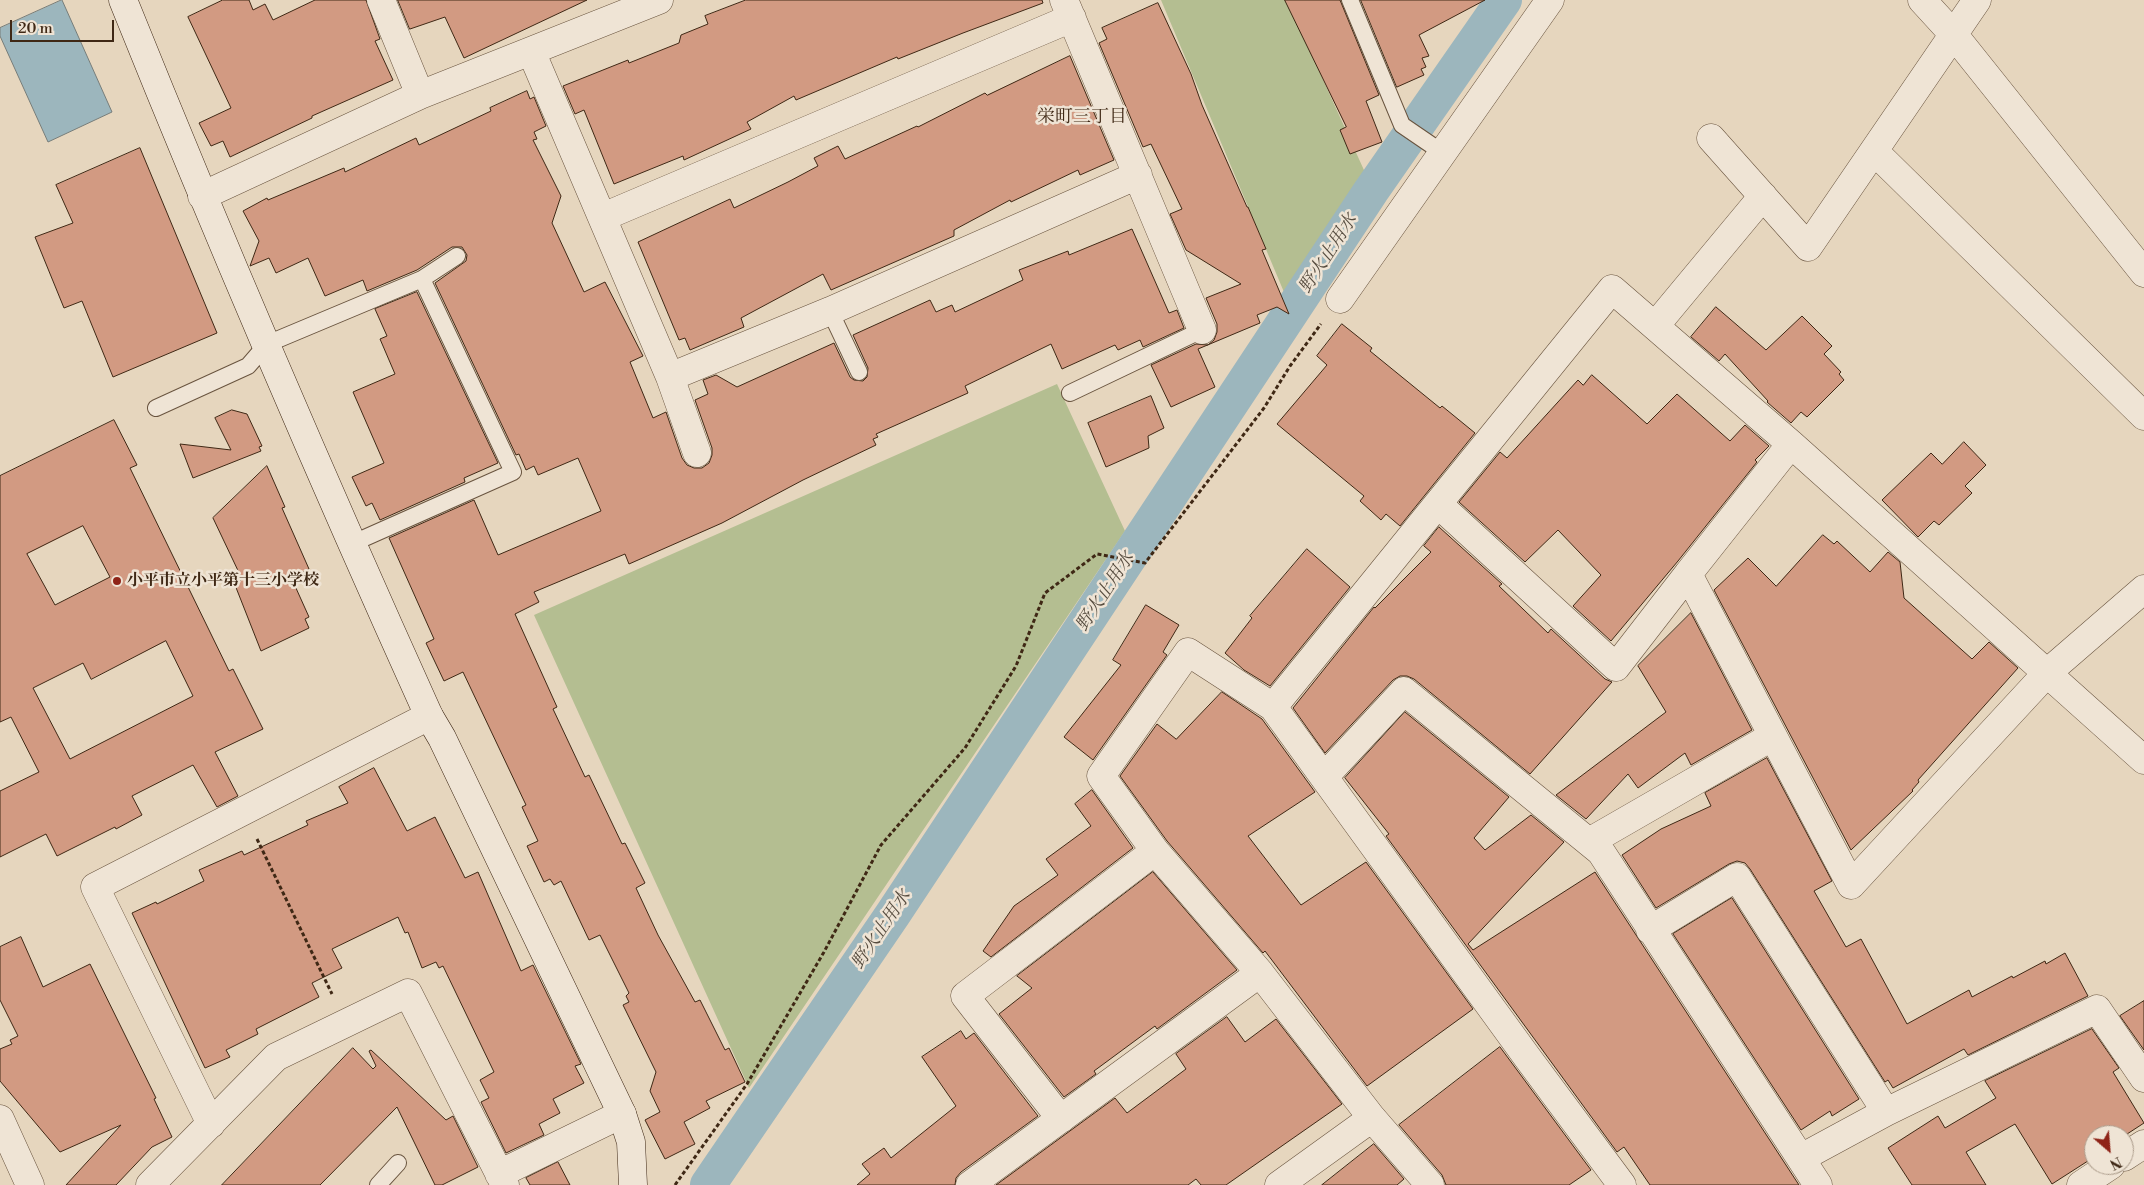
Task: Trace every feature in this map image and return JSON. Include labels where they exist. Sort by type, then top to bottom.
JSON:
[{"type":"street","points":[[123,0],[202,196],[267,344],[351,544],[429,716],[442,738],[622,1114],[631,1142],[633,1185]]},
{"type":"street","points":[[381,0],[420,96]]},
{"type":"street","points":[[1340,299],[1437,149],[1550,0]]},
{"type":"street","points":[[1922,0],[1954,34],[2143,270]]},
{"type":"street","points":[[1711,138],[1808,247],[1977,0]]},
{"type":"street","points":[[202,196],[420,96],[646,2]]},
{"type":"street","points":[[603,217],[1068,9],[1202,330]]},
{"type":"street","points":[[531,51],[670,377],[697,453]]},
{"type":"street","points":[[1874,151],[2144,416]]},
{"type":"street","points":[[670,377],[830,311],[1138,175]]},
{"type":"street","points":[[1656,326],[1763,196]]},
{"type":"street","points":[[1273,707],[1612,289],[1791,444],[2144,760]]},
{"type":"street","points":[[1438,504],[1616,667],[1791,444]]},
{"type":"street","points":[[1688,574],[1851,885],[2047,673],[2144,589]]},
{"type":"street","points":[[1428,1184],[1372,1118],[1260,973],[1155,851],[1102,776],[1188,652],[1273,707],[1622,1185]]},
{"type":"street","points":[[1324,777],[1404,691],[1589,842],[1601,852],[1650,930],[1818,1185]]},
{"type":"street","points":[[211,1124],[95,887],[429,716]]},
{"type":"street","points":[[1589,842],[1773,736]]},
{"type":"street","points":[[1061,1119],[965,996],[1155,851]]},
{"type":"street","points":[[1650,930],[1737,876],[1886,1112]]},
{"type":"street","points":[[970,1185],[1260,973]]},
{"type":"street","points":[[150,1185],[276,1057],[408,993],[502,1180],[622,1114]]},
{"type":"street","points":[[1801,1158],[1886,1112],[2098,1009],[2144,1078]]},
{"type":"street","points":[[1279,1185],[1372,1118]]},
{"type":"street","points":[[0,1119],[30,1185]]},
{"type":"lane","points":[[1350,0],[1402,125],[1437,149]]},
{"type":"lane","points":[[156,408],[248,366],[267,344],[422,279],[457,256]]},
{"type":"lane","points":[[351,544],[513,472],[422,279]]},
{"type":"lane","points":[[830,311],[859,372]]},
{"type":"lane","points":[[1070,393],[1202,330]]},
{"type":"lane","points":[[378,1185],[398,1163]]},
{"type":"path","points":[[676,1185],[747,1084],[824,952],[881,845],[965,748],[986,715],[1016,666],[1046,593],[1097,554],[1145,563],[1264,408],[1290,366],[1340,299]]},
{"type":"path","points":[[256,836],[335,1000]]},
{"type":"green space","points":[[1161,0],[1287,0],[1368,179],[1289,304]]},
{"type":"green space","points":[[1057,384],[1125,531],[749,1088],[534,615]]},
{"type":"water","points":[[62,0],[112,112],[48,142],[0,36],[0,28]]},
{"type":"building","points":[[223,0],[249,0],[253,10],[265,4],[273,20],[315,0],[366,0],[380,39],[375,41],[393,80],[312,116],[312,118],[230,157],[223,141],[211,146],[199,123],[231,108],[188,17]]},
{"type":"building","points":[[398,0],[587,0],[464,58],[445,17],[410,29]]},
{"type":"building","points":[[746,0],[1042,0],[1043,3],[898,59],[897,57],[796,100],[794,96],[747,122],[751,129],[684,160],[683,156],[614,184],[584,110],[575,114],[563,86],[628,60],[629,63],[679,43],[681,35],[708,24],[705,16]]},
{"type":"building","points":[[1285,0],[1340,0],[1379,95],[1366,101],[1382,142],[1350,154],[1340,130],[1346,127]]},
{"type":"building","points":[[1361,0],[1485,0],[1419,35],[1429,56],[1422,58],[1426,67],[1421,69],[1424,75],[1397,87]]},
{"type":"building","points":[[1158,3],[1191,74],[1202,105],[1266,249],[1262,250],[1289,314],[1277,307],[1257,315],[1260,323],[1208,345],[1214,340],[1217,324],[1206,298],[1241,284],[1186,250],[1170,214],[1182,209],[1151,144],[1143,147],[1099,43],[1107,39],[1102,28]]},
{"type":"building","points":[[1070,56],[1114,160],[1080,175],[1078,170],[1011,202],[1010,200],[954,230],[954,236],[831,290],[823,274],[741,318],[744,327],[690,350],[685,338],[679,340],[638,242],[730,199],[734,208],[818,166],[814,158],[838,146],[845,159],[918,127],[985,93],[987,95]]},
{"type":"building","points":[[527,91],[530,99],[534,97],[546,126],[534,132],[537,139],[533,140],[561,196],[552,223],[584,292],[605,282],[643,356],[630,362],[653,418],[666,412],[682,458],[687,465],[694,468],[702,468],[709,463],[712,455],[712,448],[695,400],[708,394],[703,380],[716,375],[737,387],[834,343],[850,377],[854,380],[863,381],[867,377],[868,368],[853,335],[930,300],[936,312],[952,305],[955,312],[1023,280],[1019,270],[1068,251],[1069,255],[1132,229],[1169,313],[1177,310],[1184,328],[1143,347],[1140,340],[1118,350],[1115,345],[1062,369],[1051,344],[965,386],[968,393],[876,434],[878,437],[873,439],[876,445],[803,480],[722,523],[629,564],[625,554],[534,592],[539,602],[515,614],[557,707],[553,709],[585,777],[589,775],[622,844],[625,843],[645,883],[636,888],[658,935],[695,1002],[700,1000],[725,1050],[729,1048],[745,1082],[706,1101],[710,1108],[684,1122],[695,1144],[665,1159],[645,1120],[660,1112],[650,1091],[656,1072],[623,1005],[629,1002],[626,996],[629,993],[600,935],[589,940],[561,881],[554,885],[550,879],[544,882],[527,846],[538,841],[522,807],[526,805],[463,672],[444,681],[426,643],[434,639],[389,538],[474,500],[498,555],[601,511],[578,458],[538,475],[534,466],[526,470],[519,454],[516,455],[435,283],[466,261],[467,255],[462,247],[452,247],[417,270],[367,291],[363,280],[325,296],[308,258],[276,273],[269,258],[250,266],[259,241],[243,211],[267,198],[268,200],[344,168],[345,172],[416,138],[419,145],[491,111],[490,108]]},
{"type":"building","points":[[140,148],[217,333],[113,377],[82,301],[64,308],[35,237],[73,223],[56,185]]},
{"type":"building","points":[[417,292],[498,463],[464,478],[465,482],[380,520],[372,503],[366,506],[352,477],[384,463],[353,392],[395,374],[380,339],[387,336],[375,309]]},
{"type":"building","points":[[1716,307],[1766,350],[1802,316],[1832,346],[1824,354],[1841,372],[1839,374],[1844,380],[1807,417],[1801,412],[1791,423],[1767,402],[1725,354],[1719,361],[1691,337]]},
{"type":"building","points":[[1342,324],[1372,348],[1370,351],[1440,408],[1442,406],[1475,433],[1400,526],[1386,514],[1381,520],[1360,501],[1364,496],[1277,424],[1327,365],[1317,356]]},
{"type":"building","points":[[1196,344],[1208,345],[1198,349],[1215,387],[1171,407],[1151,365]]},
{"type":"building","points":[[1592,375],[1647,424],[1677,394],[1730,441],[1745,425],[1769,446],[1755,460],[1757,462],[1611,641],[1573,606],[1601,575],[1558,530],[1525,562],[1459,502],[1500,452],[1507,458],[1578,380],[1583,385]]},
{"type":"building","points":[[1151,396],[1164,428],[1148,436],[1149,448],[1106,467],[1088,423]]},
{"type":"building","points":[[232,410],[247,414],[262,446],[259,447],[261,451],[193,478],[180,444],[231,450],[215,418]]},
{"type":"building","points":[[114,420],[137,465],[130,468],[229,671],[233,669],[263,729],[215,752],[238,796],[217,807],[193,765],[132,796],[142,815],[116,829],[115,827],[57,856],[46,834],[0,857],[0,791],[39,772],[11,717],[0,722],[0,476]],"holes":[[[83,526],[110,577],[55,605],[27,554]],[[166,641],[193,696],[70,759],[33,688],[83,663],[91,679]]]},
{"type":"building","points":[[1964,442],[1986,465],[1965,486],[1972,493],[1939,525],[1934,521],[1918,537],[1882,500],[1931,453],[1942,464]]},
{"type":"building","points":[[267,466],[285,507],[282,508],[309,569],[291,577],[309,617],[305,619],[309,628],[261,651],[235,585],[242,579],[213,518]]},
{"type":"building","points":[[1439,527],[1502,584],[1499,586],[1548,633],[1551,629],[1605,679],[1612,682],[1530,774],[1414,679],[1407,676],[1400,676],[1393,680],[1325,753],[1293,708],[1374,607],[1431,552],[1424,546]]},
{"type":"building","points":[[1823,535],[1834,544],[1837,541],[1870,572],[1888,552],[1900,562],[1904,598],[1972,659],[1989,642],[2018,668],[1918,780],[1919,782],[1913,791],[1851,850],[1714,590],[1748,558],[1776,586]]},
{"type":"building","points":[[1307,549],[1350,587],[1270,686],[1244,670],[1225,653],[1252,618],[1250,616]]},
{"type":"building","points":[[1146,605],[1179,625],[1163,652],[1167,655],[1093,760],[1064,737],[1121,665],[1113,660]]},
{"type":"building","points":[[1691,613],[1752,730],[1691,765],[1685,753],[1638,788],[1628,774],[1586,819],[1556,795],[1666,712],[1638,666]]},
{"type":"building","points":[[1222,692],[1262,719],[1315,792],[1248,836],[1301,905],[1366,862],[1473,1009],[1367,1086],[1265,951],[1263,953],[1167,841],[1120,776],[1157,724],[1176,739]]},
{"type":"building","points":[[1405,712],[1509,797],[1474,838],[1485,850],[1531,815],[1564,842],[1468,944],[1473,950],[1595,872],[1799,1185],[1650,1185],[1624,1147],[1617,1152],[1386,836],[1389,834],[1345,778]]},
{"type":"building","points":[[1767,758],[1832,881],[1814,891],[1846,947],[1861,939],[1907,1024],[1969,990],[1972,997],[2012,976],[2013,978],[2045,961],[2046,964],[2065,953],[2088,996],[1968,1055],[1964,1049],[1893,1088],[1888,1080],[1885,1082],[1745,863],[1737,861],[1729,864],[1656,908],[1622,855],[1661,829],[1711,806],[1705,793]]},
{"type":"building","points":[[374,768],[407,831],[435,817],[465,878],[478,872],[521,971],[533,965],[581,1064],[575,1066],[584,1083],[553,1099],[560,1113],[539,1124],[544,1135],[506,1153],[481,1102],[489,1098],[480,1080],[494,1072],[443,966],[439,968],[436,962],[422,968],[408,932],[405,933],[398,917],[332,949],[342,968],[312,983],[319,997],[256,1029],[258,1034],[226,1050],[230,1057],[205,1068],[132,913],[156,902],[157,904],[204,881],[199,870],[242,851],[244,855],[308,825],[306,821],[348,803],[339,787]]},
{"type":"building","points":[[1092,790],[1133,848],[991,957],[983,951],[1014,906],[1058,875],[1046,859],[1091,826],[1075,804]]},
{"type":"building","points":[[1153,872],[1237,970],[1157,1029],[1155,1026],[1094,1071],[1096,1074],[1064,1097],[999,1014],[1032,988],[1017,976]]},
{"type":"building","points":[[1732,898],[1859,1099],[1832,1116],[1830,1111],[1801,1130],[1673,934]]},
{"type":"building","points":[[21,937],[43,987],[90,964],[156,1098],[154,1099],[172,1137],[152,1147],[116,1185],[66,1185],[121,1125],[60,1152],[0,1081],[0,1049],[12,1044],[10,1040],[18,1036],[0,1000],[0,947]]},
{"type":"building","points":[[2144,1001],[2144,1050],[2120,1016]]},
{"type":"building","points":[[1227,1017],[1245,1042],[1276,1019],[1342,1104],[1226,1185],[1201,1185],[1196,1179],[1188,1185],[996,1185],[1115,1098],[1127,1113],[1186,1069],[1176,1054]]},
{"type":"building","points":[[2092,1029],[2119,1068],[2113,1072],[2144,1123],[2134,1130],[2134,1125],[2084,1125],[2084,1163],[2052,1184],[2015,1124],[1966,1152],[1986,1185],[1912,1185],[1888,1148],[1938,1116],[1945,1128],[1996,1098],[1985,1081]]},
{"type":"building","points":[[961,1031],[966,1039],[974,1033],[1038,1116],[961,1172],[956,1178],[955,1185],[857,1185],[870,1174],[862,1164],[884,1148],[891,1158],[956,1106],[922,1057]]},
{"type":"building","points":[[1500,1047],[1591,1170],[1569,1185],[1446,1185],[1442,1175],[1399,1125]]},
{"type":"building","points":[[353,1048],[373,1069],[376,1066],[369,1051],[371,1050],[446,1120],[453,1116],[478,1167],[442,1185],[435,1185],[397,1107],[320,1185],[222,1185]]},
{"type":"building","points":[[1374,1144],[1404,1179],[1397,1185],[1322,1185]]},
{"type":"building","points":[[558,1162],[570,1185],[530,1185],[526,1178]]},
{"type":"waterway","name":"野火止用水","points":[[708,1185],[893,914],[1371,191],[1504,0]]},
{"type":"place","name":"小平市立小平第十三小学校","points":[[117,581]]},
{"type":"district","name":"栄町三丁目","points":[[1082,118]]}]
